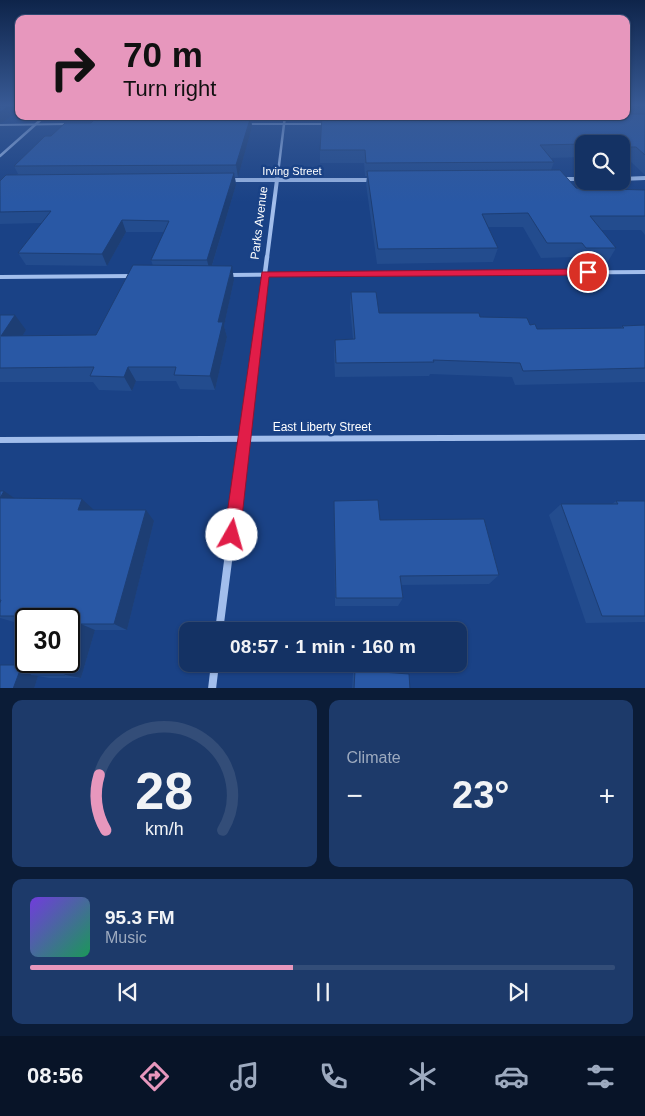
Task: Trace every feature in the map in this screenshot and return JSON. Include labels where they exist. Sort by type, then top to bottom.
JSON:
[{"type":"street","points":[[0,156],[20,138]]},
{"type":"street","name":"Parks Avenue","points":[[220,622],[282,138]]},
{"type":"street","points":[[630,178],[645,178]]},
{"type":"street","points":[[554,179],[575,179]]},
{"type":"street","name":"Irving Street","points":[[228,180],[376,180]]},
{"type":"street","name":"East Liberty Street","points":[[0,440],[645,437]]},
{"type":"street","points":[[212,688],[214,672]]},
{"type":"lane","points":[[226,275],[645,272]]},
{"type":"lane","points":[[0,277],[137,276]]},
{"type":"building","points":[[43,138],[244,138],[236,165],[14,166]]},
{"type":"building","points":[[321,138],[575,138],[575,144],[540,145],[554,162],[366,163],[365,150],[320,150]]},
{"type":"building","points":[[630,138],[645,138],[645,155],[636,147],[630,147]]},
{"type":"building","points":[[560,170],[575,187],[575,190],[645,190],[645,216],[590,216],[616,248],[586,248],[582,243],[547,243],[528,213],[482,214],[498,248],[378,249],[367,171]]},
{"type":"building","points":[[234,173],[207,260],[151,260],[169,221],[122,220],[102,254],[18,253],[51,211],[0,212],[0,181],[6,175]]},
{"type":"building","points":[[133,265],[232,266],[218,322],[223,322],[210,376],[174,375],[176,367],[128,367],[124,377],[90,376],[94,367],[0,368],[0,315],[15,315],[1,336],[96,335]]},
{"type":"building","points":[[351,292],[376,292],[379,313],[479,313],[480,317],[527,318],[530,325],[535,324],[537,329],[624,328],[622,326],[645,325],[645,368],[523,371],[520,363],[433,360],[434,362],[336,363],[335,340],[355,339]]},
{"type":"building","points":[[0,498],[82,499],[78,510],[146,510],[114,624],[81,624],[80,627],[80,608],[15,608],[15,616],[0,616]]},
{"type":"building","points":[[378,500],[380,520],[484,519],[499,575],[400,576],[403,598],[336,598],[334,501]]},
{"type":"building","points":[[616,501],[645,501],[645,616],[602,616],[561,504],[618,504]]},
{"type":"building","points":[[0,665],[15,665],[15,673],[19,673],[13,688],[0,688]]},
{"type":"building","points":[[355,672],[409,674],[410,688],[354,688]]},
{"type":"building","points":[[31,673],[66,673],[65,675],[30,675]]},
{"type":"route","points":[[232,535],[265,274],[588,272]]}]
